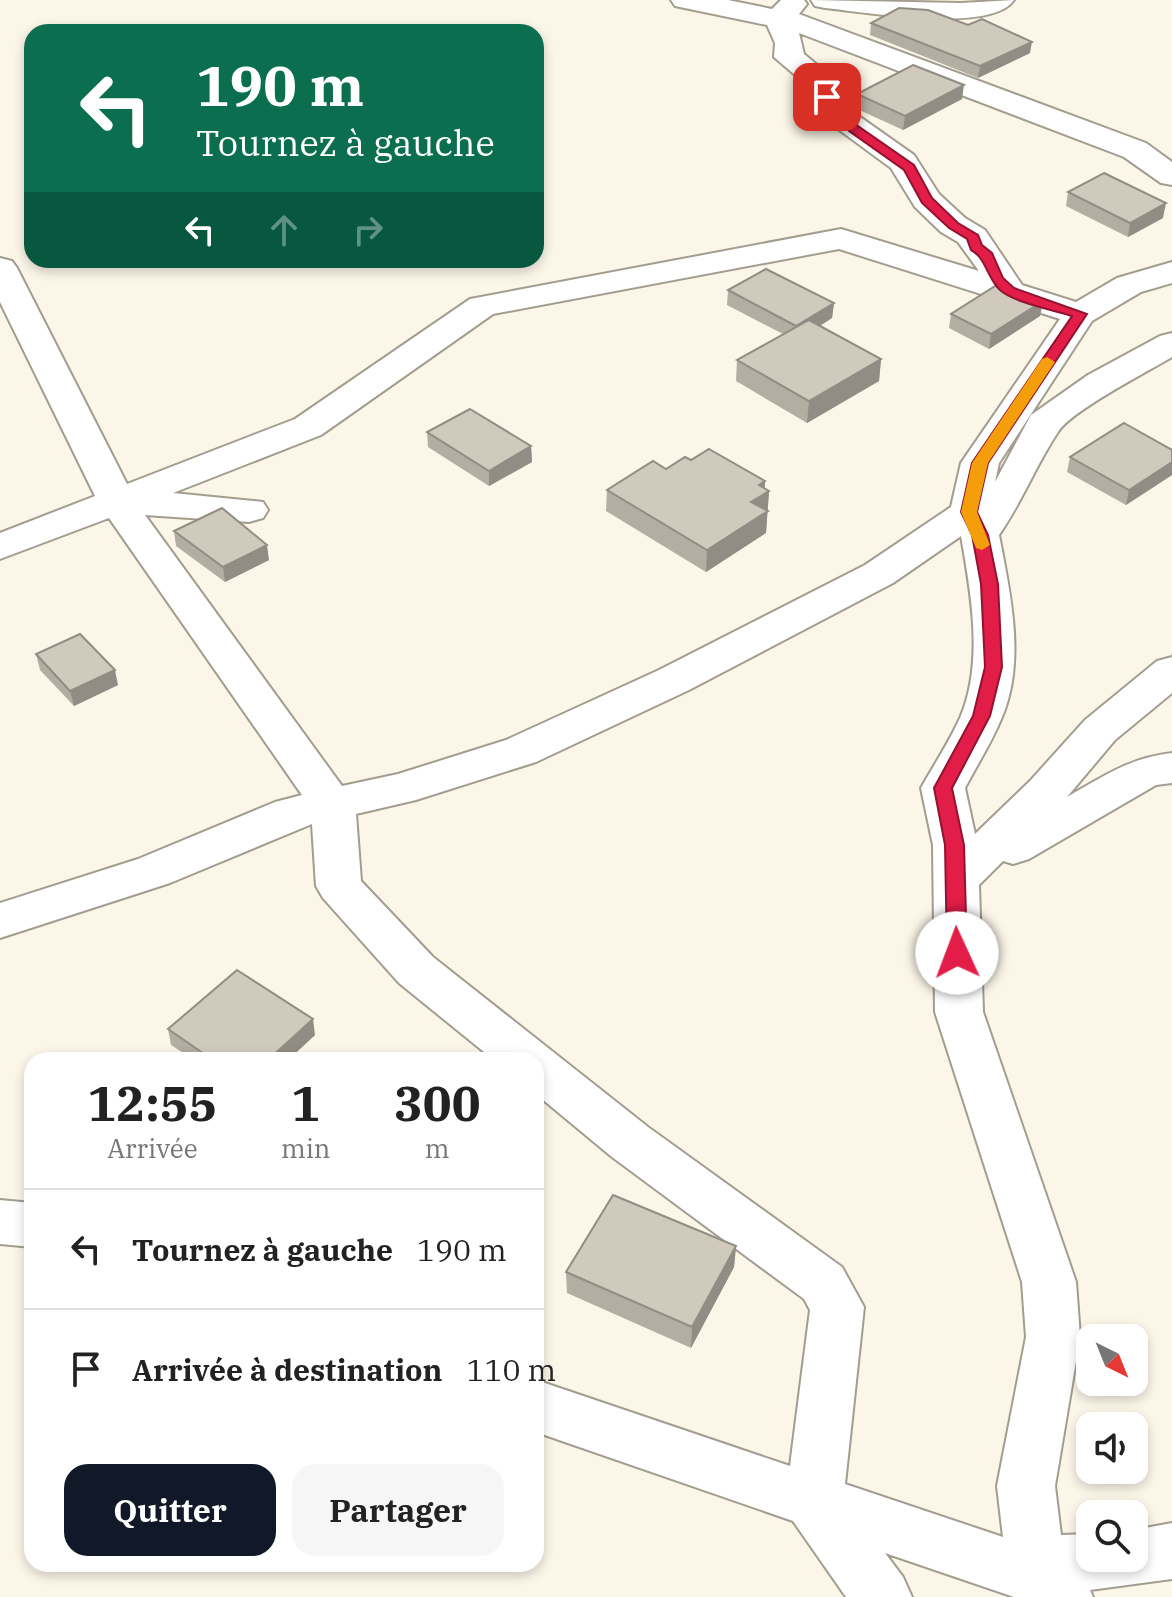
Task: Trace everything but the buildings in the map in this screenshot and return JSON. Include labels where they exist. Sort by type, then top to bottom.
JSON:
[{"type":"street","points":[[685,0],[793,6]]},
{"type":"street","points":[[825,0],[961,11],[979,10],[1000,0]]},
{"type":"street","points":[[793,6],[797,22],[1135,150],[1172,176]]},
{"type":"street","points":[[793,6],[789,57],[807,69],[854,128],[909,168],[926,200],[953,225],[973,237],[976,248],[985,253],[997,280],[1009,291]]},
{"type":"street","points":[[0,547],[308,427],[482,306],[841,239],[1080,314]]},
{"type":"street","points":[[0,268],[116,501],[333,806],[339,886],[416,970],[518,1052]]},
{"type":"street","points":[[1057,1589],[1032,1535],[1026,1486],[1053,1337],[1049,1282],[959,1012],[955,845],[943,788],[982,716],[994,667],[989,584],[975,524],[980,463],[1080,314],[1129,285],[1172,272]]},
{"type":"street","points":[[0,921],[154,871],[291,813],[401,789],[521,751],[674,680],[975,524],[1003,502],[1044,423],[1101,383],[1172,343]]},
{"type":"street","points":[[116,501],[249,510]]},
{"type":"street","points":[[955,881],[1046,792],[1100,730],[1172,671]]},
{"type":"street","points":[[955,881],[1146,771],[1172,768]]},
{"type":"street","points":[[544,1072],[630,1142],[823,1283],[837,1307],[837,1326],[814,1503],[882,1597]]},
{"type":"street","points":[[0,1222],[24,1224]]},
{"type":"street","points":[[544,1409],[1057,1589]]},
{"type":"street","points":[[1148,1555],[1172,1551]]},
{"type":"street","points":[[1057,1589],[1061,1565],[1076,1564]]},
{"type":"slow traffic","points":[[982,545],[969,512],[980,463],[1047,362]]},
{"type":"route","points":[[827,97],[842,118],[909,168],[926,200],[953,225],[973,237],[976,248],[985,253],[997,280],[1009,291],[1080,314],[980,463],[969,512],[980,535],[989,584],[994,667],[982,716],[943,788],[955,845],[957,953]]}]
